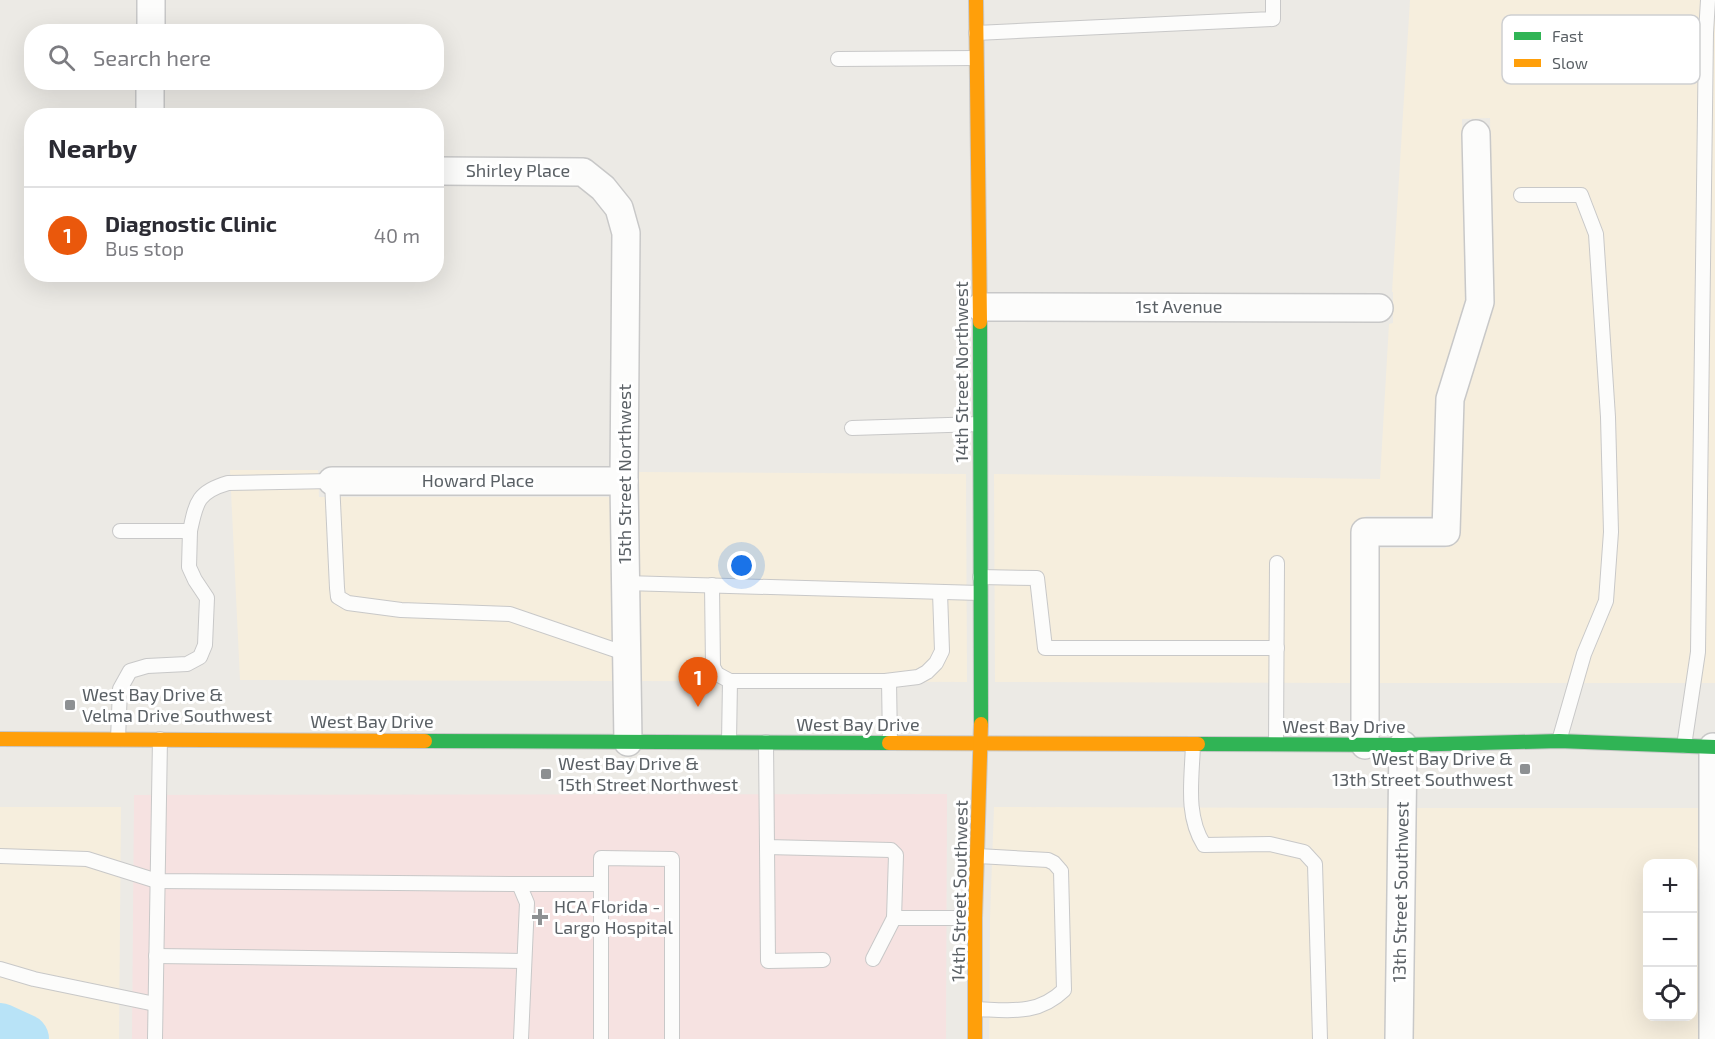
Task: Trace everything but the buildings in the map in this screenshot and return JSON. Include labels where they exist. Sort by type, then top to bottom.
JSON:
[{"type":"main road","name":"14th Street Northwest","points":[[975,0],[980,307],[981,744]]},
{"type":"main road","name":"West Bay Drive","points":[[0,739],[1365,745],[1559,741],[1714,747]]},
{"type":"main road","name":"14th Street Southwest","points":[[975,1039],[975,918],[981,744]]},
{"type":"street","points":[[151,0],[151,24]]},
{"type":"street","points":[[150,90],[150,108]]},
{"type":"street","points":[[1365,745],[1365,532],[1446,532],[1450,399],[1480,302],[1476,134]]},
{"type":"street","name":"Shirley Place","points":[[444,171],[583,171],[603,188],[619,208]]},
{"type":"street","name":"15th Street Northwest","points":[[619,208],[626,233],[624,481],[628,742]]},
{"type":"street","name":"1st Avenue","points":[[980,307],[1379,308]]},
{"type":"street","name":"Howard Place","points":[[333,481],[624,481]]},
{"type":"street","name":"13th Street Southwest","points":[[1399,1039],[1403,745]]},
{"type":"street","points":[[1713,1039],[1714,747]]},
{"type":"lane","points":[[976,33],[1273,19],[1273,0]]},
{"type":"lane","points":[[1684,746],[1698,652],[1708,0]]},
{"type":"lane","points":[[838,59],[976,58]]},
{"type":"lane","points":[[1521,195],[1581,195],[1596,234],[1608,417],[1611,532],[1606,601],[1584,654],[1559,741]]},
{"type":"lane","points":[[852,428],[980,424]]},
{"type":"lane","points":[[118,739],[120,689],[130,671],[147,666],[187,664],[200,657],[205,645],[207,598],[189,567],[190,531],[196,504],[212,488],[228,483],[333,481],[338,597],[348,603],[401,610],[510,614],[627,654]]},
{"type":"lane","points":[[120,531],[190,531]]},
{"type":"lane","points":[[1276,744],[1277,563]]},
{"type":"lane","points":[[980,578],[1037,578],[1045,648],[1277,648]]},
{"type":"lane","points":[[626,583],[980,593]]},
{"type":"lane","points":[[712,585],[714,667],[717,674],[730,681],[889,681],[918,678],[936,663],[942,651],[940,592]]},
{"type":"lane","points":[[729,742],[730,681]]},
{"type":"lane","points":[[889,681],[890,743]]},
{"type":"lane","points":[[155,1039],[160,739]]},
{"type":"lane","points":[[766,742],[768,961],[823,960]]},
{"type":"lane","points":[[1193,744],[1191,813],[1196,832],[1204,845],[1270,844],[1304,852],[1314,864],[1320,1039]]},
{"type":"lane","points":[[767,847],[891,850],[896,855],[894,918],[873,959]]},
{"type":"lane","points":[[0,856],[87,859],[157,881],[601,884]]},
{"type":"lane","points":[[975,1009],[1028,1010],[1052,1002],[1064,990],[1061,871],[1048,860],[978,856]]},
{"type":"lane","points":[[601,1039],[601,858],[672,859],[672,1039]]},
{"type":"lane","points":[[519,884],[527,903],[521,1039]]},
{"type":"lane","points":[[894,918],[975,918]]},
{"type":"lane","points":[[156,956],[524,961]]},
{"type":"lane","points":[[0,969],[34,979],[155,1004]]},
{"type":"shaded area","points":[[1410,0],[1715,0],[1715,683],[1379,683],[1380,548],[1445,548],[1460,533],[1464,402],[1494,302],[1490,118],[1462,119],[1465,300],[1436,399],[1432,516],[1366,516],[1351,532],[1351,683],[995,682],[994,474],[1380,479],[1389,324],[1393,323],[1392,292]]},
{"type":"shaded area","points":[[230,470],[318,470],[319,497],[610,497],[613,681],[240,680]]},
{"type":"shaded area","points":[[639,472],[966,474],[967,682],[641,681]]},
{"type":"shaded area","name":"HCA Florida - Largo Hospital","points":[[947,794],[946,1039],[132,1039],[134,795]]},
{"type":"shaded area","points":[[0,807],[121,807],[119,1039],[0,1039]]},
{"type":"shaded area","points":[[994,807],[1388,808],[1385,1039],[989,1039]]},
{"type":"shaded area","points":[[1417,808],[1699,808],[1699,1039],[1413,1039]]},
{"type":"waterway","points":[[0,1028],[24,1039]]},
{"type":"traffic: fast","points":[[980,322],[981,724]]},
{"type":"traffic: fast","points":[[425,741],[889,743]]},
{"type":"traffic: fast","points":[[1198,744],[1403,745],[1559,741],[1715,747]]},
{"type":"traffic: slow","points":[[976,0],[980,322]]},
{"type":"traffic: slow","points":[[975,1039],[975,918],[981,724]]},
{"type":"traffic: slow","points":[[0,739],[425,741]]},
{"type":"traffic: slow","points":[[889,743],[1198,744]]},
{"type":"place","name":"West Bay Drive & Velma Drive Southwest","points":[[70,705]]},
{"type":"place","name":"Diagnostic Clinic","points":[[698,707]]},
{"type":"place","name":"West Bay Drive & 13th Street Southwest","points":[[1525,769]]},
{"type":"place","name":"West Bay Drive & 15th Street Northwest","points":[[546,774]]},
{"type":"place","name":"HCA Florida - Largo Hospital","points":[[540,917]]}]
